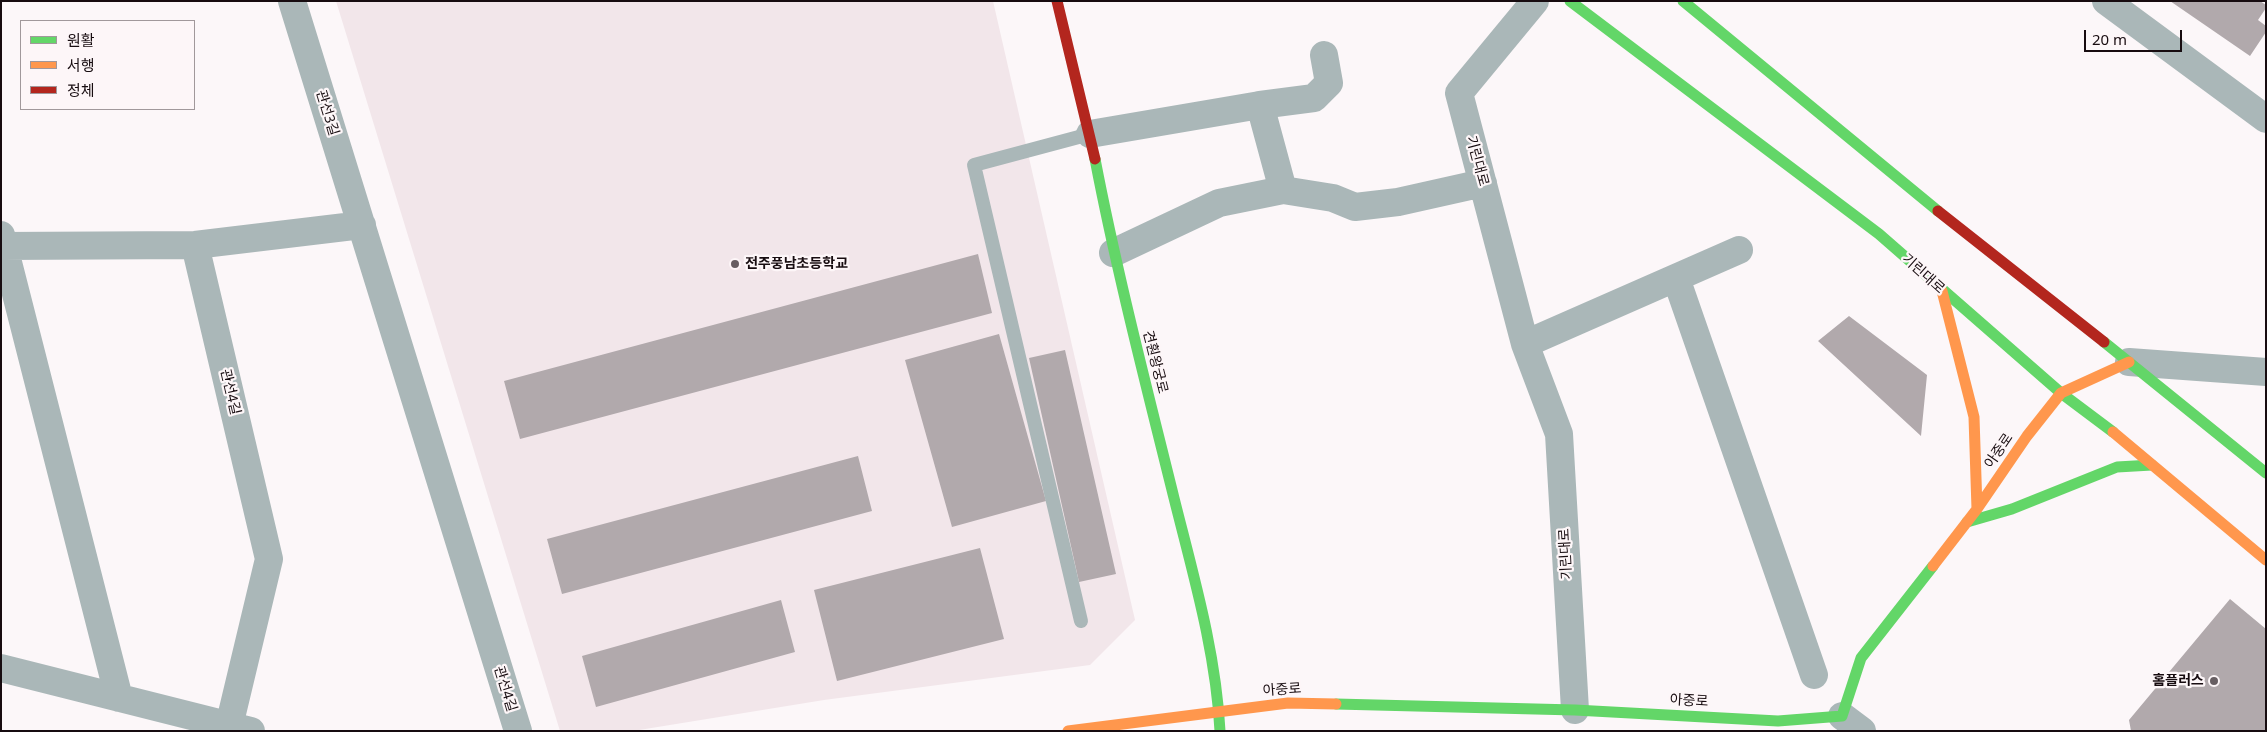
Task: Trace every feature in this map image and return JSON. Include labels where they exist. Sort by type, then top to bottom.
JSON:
[{"type":"street","name":"관선3길","points":[[292,1],[414,389]]},
{"type":"street","name":"견훤왕궁로","points":[[1057,1],[1090,134],[1113,253],[1205,622],[1219,711],[1220,731]]},
{"type":"street","name":"기린대로","points":[[1535,1],[1459,93],[1525,344],[1559,434],[1575,710]]},
{"type":"street","name":"기린대로","points":[[1570,1],[1879,234],[2061,393],[2152,465],[2266,560]]},
{"type":"street","points":[[1683,1],[1917,195],[2266,473]]},
{"type":"street","points":[[2106,1],[2266,119]]},
{"type":"street","points":[[1090,134],[1260,105],[1314,98],[1329,83],[1324,55]]},
{"type":"street","points":[[1260,105],[1283,190]]},
{"type":"street","points":[[1113,253],[1219,203],[1283,190],[1333,198],[1355,207],[1398,202],[1483,183]]},
{"type":"street","points":[[119,698],[2,242],[195,245],[362,225]]},
{"type":"street","name":"관선4길","points":[[1,668],[240,729],[269,559],[195,245]]},
{"type":"street","points":[[1525,344],[1739,250]]},
{"type":"street","points":[[1676,278],[1814,676]]},
{"type":"street","points":[[1942,291],[1974,417],[1977,509]]},
{"type":"street","points":[[2129,362],[2266,372]]},
{"type":"street","name":"아중로","points":[[1068,731],[1288,702],[1575,710],[1852,723],[1861,658],[1977,509],[2027,436],[2061,393],[2129,362]]},
{"type":"street","name":"관선4길","points":[[414,389],[518,731]]},
{"type":"street","points":[[1967,522],[2019,506],[2117,467],[2152,465]]},
{"type":"lane","points":[[1081,621],[974,165],[1090,134]]},
{"type":"shaded area","name":"전주풍남초등학교","points":[[336,1],[993,1],[1135,620],[1090,665],[824,700],[633,731],[560,731]]},
{"type":"building","points":[[2170,1],[2260,1],[2266,5],[2266,8],[2258,20],[2266,26],[2266,32],[2250,56]]},
{"type":"building","points":[[978,254],[992,313],[520,439],[504,381]]},
{"type":"building","points":[[1849,316],[1927,375],[1921,436],[1818,341]]},
{"type":"building","points":[[999,334],[1046,501],[952,527],[905,360]]},
{"type":"building","points":[[1065,350],[1116,574],[1079,582],[1029,358]]},
{"type":"building","points":[[858,456],[872,511],[562,594],[547,539]]},
{"type":"building","points":[[980,548],[1004,639],[837,681],[814,590]]},
{"type":"building","name":"홈플러스","points":[[2230,599],[2266,629],[2266,731],[2131,731],[2129,720]]},
{"type":"building","points":[[781,600],[795,652],[596,707],[582,656]]},
{"type":"traffic: fast","points":[[1570,1],[1879,234],[2061,393],[2113,432]]},
{"type":"traffic: fast","points":[[1683,1],[1938,211]]},
{"type":"traffic: fast","points":[[1095,159],[1132,329],[1203,613],[1214,672],[1220,731]]},
{"type":"traffic: fast","points":[[2104,342],[2266,473]]},
{"type":"traffic: fast","points":[[1967,522],[2012,509],[2117,467],[2152,465]]},
{"type":"traffic: fast","points":[[1336,704],[1575,710],[1778,721],[1842,716],[1861,658],[1933,566]]},
{"type":"traffic: slow","points":[[1942,291],[1974,417],[1977,509]]},
{"type":"traffic: slow","points":[[1933,566],[1977,509],[2027,436],[2061,393],[2129,362]]},
{"type":"traffic: slow","points":[[2113,432],[2266,560]]},
{"type":"traffic: slow","points":[[1068,731],[1288,703],[1336,704]]},
{"type":"traffic: jam","points":[[1057,1],[1095,159]]},
{"type":"traffic: jam","points":[[1938,211],[2104,342]]},
{"type":"place","name":"전주풍남초등학교","points":[[735,264]]},
{"type":"place","name":"홈플러스","points":[[2214,681]]}]
